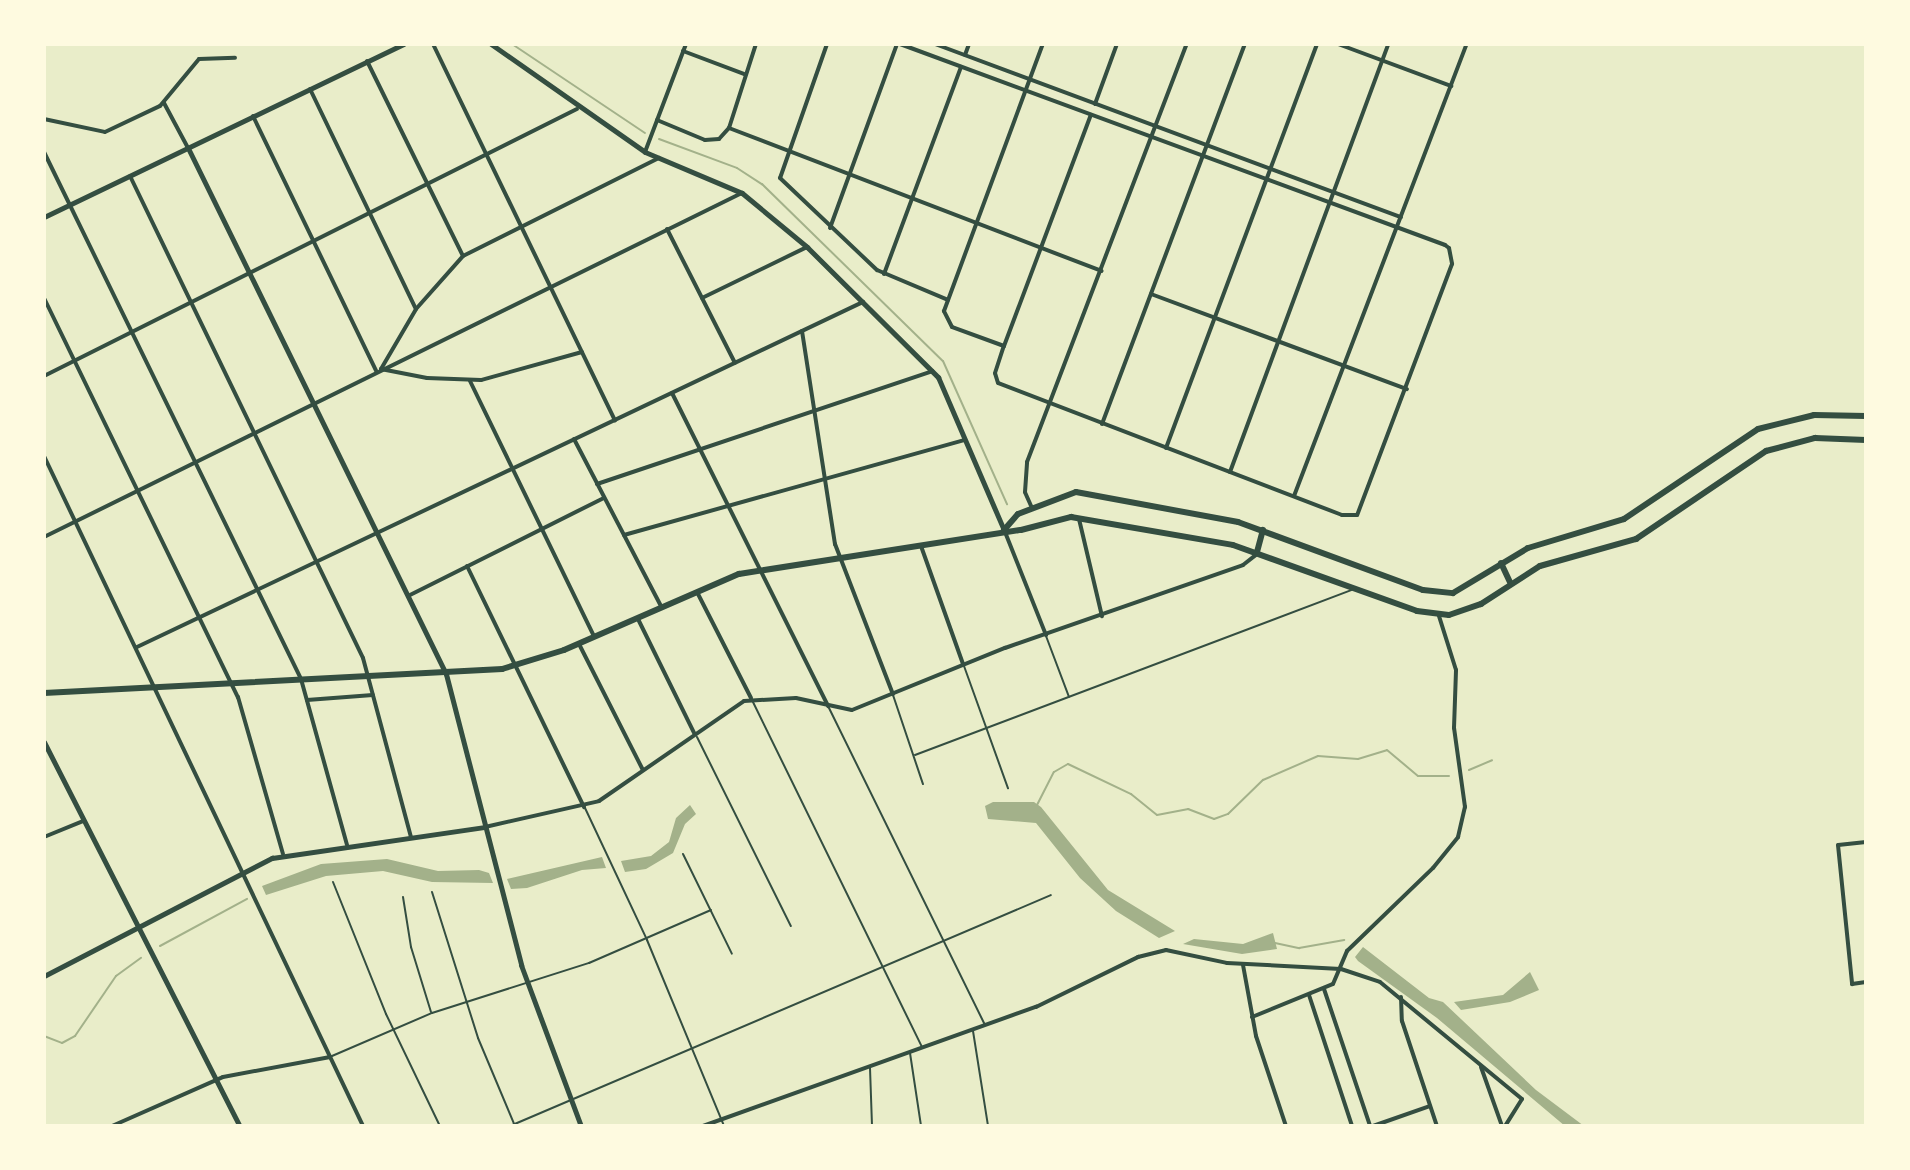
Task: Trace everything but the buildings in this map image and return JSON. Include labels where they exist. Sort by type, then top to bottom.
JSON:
[{"type":"main road","points":[[1004,530],[1013,517],[1076,492],[1263,530],[1434,594],[1464,589],[1501,563],[1535,546],[1624,519],[1758,429],[1814,415],[1866,416]]},
{"type":"main road","points":[[44,693],[446,674],[516,666],[579,644],[696,590],[760,570],[921,546],[1078,517],[1257,552],[1439,616],[1471,610],[1540,566],[1636,539],[1741,464],[1774,448],[1824,437],[1866,440]]},
{"type":"main road","points":[[1257,552],[1263,530]]},
{"type":"main road","points":[[1501,563],[1511,584]]},
{"type":"street","points":[[44,217],[403,44]]},
{"type":"street","points":[[433,44],[615,420]]},
{"type":"street","points":[[491,44],[577,109],[645,152],[742,193],[807,247],[933,370],[1004,530],[1046,635]]},
{"type":"street","points":[[645,152],[686,44]]},
{"type":"street","points":[[657,120],[705,140],[719,139],[729,128],[756,44]]},
{"type":"street","points":[[827,44],[780,178],[830,228],[884,274],[948,300]]},
{"type":"street","points":[[830,228],[898,44],[1445,245],[1452,253],[1407,389],[1357,515],[1294,496],[1004,388],[996,380],[1004,346],[1091,115]]},
{"type":"street","points":[[935,44],[1401,217]]},
{"type":"street","points":[[965,55],[969,44]]},
{"type":"street","points":[[1004,346],[945,320],[948,300],[1043,44]]},
{"type":"street","points":[[1095,104],[1117,44]]},
{"type":"street","points":[[1032,508],[1024,472],[1187,44]]},
{"type":"street","points":[[1102,424],[1245,44]]},
{"type":"street","points":[[1166,448],[1317,44]]},
{"type":"street","points":[[1338,44],[1451,86]]},
{"type":"street","points":[[1230,472],[1388,44]]},
{"type":"street","points":[[1294,496],[1467,44]]},
{"type":"street","points":[[683,51],[744,74]]},
{"type":"street","points":[[44,119],[98,133],[164,103],[196,61],[235,58]]},
{"type":"street","points":[[367,61],[463,256]]},
{"type":"street","points":[[884,274],[961,67]]},
{"type":"street","points":[[310,89],[416,309]]},
{"type":"street","points":[[164,103],[446,674],[527,981],[581,1126]]},
{"type":"street","points":[[44,376],[251,274],[368,210],[577,109]]},
{"type":"street","points":[[253,116],[379,370]]},
{"type":"street","points":[[729,128],[786,154],[1102,271]]},
{"type":"street","points":[[44,152],[301,679],[347,845]]},
{"type":"street","points":[[379,370],[416,309],[463,256],[659,158]]},
{"type":"street","points":[[130,176],[368,676],[411,837]]},
{"type":"street","points":[[44,537],[136,488],[742,193]]},
{"type":"street","points":[[667,229],[735,363]]},
{"type":"street","points":[[702,298],[807,247]]},
{"type":"street","points":[[1151,294],[1407,389]]},
{"type":"street","points":[[44,298],[232,684],[283,854]]},
{"type":"street","points":[[137,647],[863,302]]},
{"type":"street","points":[[802,331],[839,558],[893,694]]},
{"type":"street","points":[[379,370],[470,381],[503,377],[582,352]]},
{"type":"street","points":[[597,484],[933,370]]},
{"type":"street","points":[[470,381],[594,636]]},
{"type":"street","points":[[672,393],[828,707]]},
{"type":"street","points":[[574,439],[661,606]]},
{"type":"street","points":[[624,535],[965,440]]},
{"type":"street","points":[[44,456],[158,689],[363,1126]]},
{"type":"street","points":[[408,596],[604,498]]},
{"type":"street","points":[[1078,517],[1102,616]]},
{"type":"street","points":[[921,546],[964,665]]},
{"type":"street","points":[[45,973],[283,854],[484,827],[584,807],[643,771],[730,707],[752,699],[796,698],[852,710],[964,665],[1243,565],[1257,552]]},
{"type":"street","points":[[467,566],[584,807]]},
{"type":"street","points":[[696,590],[752,699]]},
{"type":"street","points":[[1252,1017],[1337,981],[1350,948],[1433,868],[1462,828],[1465,807],[1453,716],[1456,670],[1439,616]]},
{"type":"street","points":[[637,617],[694,733]]},
{"type":"street","points":[[579,644],[643,771]]},
{"type":"street","points":[[307,700],[373,695]]},
{"type":"street","points":[[44,742],[135,928],[240,1126]]},
{"type":"street","points":[[44,837],[83,821]]},
{"type":"street","points":[[1866,842],[1838,845],[1852,984],[1866,982]]},
{"type":"street","points":[[703,1126],[973,1030],[1156,951],[1243,965],[1341,969],[1380,982],[1522,1099],[1503,1126]]},
{"type":"street","points":[[1243,965],[1252,1017],[1286,1126]]},
{"type":"street","points":[[1324,989],[1372,1126],[1430,1106]]},
{"type":"street","points":[[1309,995],[1352,1126]]},
{"type":"street","points":[[1401,997],[1402,1021],[1437,1126]]},
{"type":"street","points":[[112,1126],[217,1079],[331,1057]]},
{"type":"street","points":[[1480,1064],[1503,1126]]},
{"type":"lane","points":[[915,755],[1330,603],[1355,588]]},
{"type":"lane","points":[[1046,635],[1069,697]]},
{"type":"lane","points":[[964,665],[1008,788]]},
{"type":"lane","points":[[893,694],[923,784]]},
{"type":"lane","points":[[752,699],[922,1048]]},
{"type":"lane","points":[[828,707],[985,1025]]},
{"type":"lane","points":[[694,733],[791,926]]},
{"type":"lane","points":[[584,807],[647,940],[724,1126]]},
{"type":"lane","points":[[683,854],[732,954]]},
{"type":"lane","points":[[333,882],[394,1029],[440,1126]]},
{"type":"lane","points":[[432,892],[467,1001],[513,1125],[570,1097],[881,963],[1051,895]]},
{"type":"lane","points":[[403,897],[411,947],[432,1013]]},
{"type":"lane","points":[[331,1057],[432,1013],[647,940],[711,910]]},
{"type":"lane","points":[[973,1030],[988,1126]]},
{"type":"lane","points":[[910,1052],[921,1126]]},
{"type":"lane","points":[[870,1066],[872,1126]]},
{"type":"shaded area","points":[[993,802],[1034,802],[1108,890],[1175,931],[1159,938],[1116,911],[1080,878],[1036,823],[988,819],[985,806]]},
{"type":"shaded area","points":[[690,805],[696,814],[685,824],[673,853],[646,869],[625,872],[621,861],[651,856],[669,842],[676,818]]},
{"type":"shaded area","points":[[602,857],[606,868],[582,870],[527,888],[511,889],[507,879]]},
{"type":"shaded area","points":[[387,859],[438,871],[479,870],[489,873],[493,883],[432,882],[383,871],[326,876],[266,895],[262,886],[321,864]]},
{"type":"shaded area","points":[[1273,933],[1277,949],[1242,954],[1183,944],[1194,939],[1243,944]]},
{"type":"shaded area","points":[[1363,947],[1429,998],[1443,1002],[1536,1090],[1584,1126],[1565,1126],[1437,1018],[1358,961],[1355,957]]},
{"type":"shaded area","points":[[1530,972],[1539,990],[1510,1002],[1461,1010],[1454,1002],[1503,995]]},
{"type":"waterway","points":[[512,44],[645,133]]},
{"type":"waterway","points":[[659,139],[737,168],[762,184],[943,361],[1007,504]]},
{"type":"waterway","points":[[1037,805],[1054,772],[1068,764],[1131,794],[1157,815],[1188,809],[1214,819],[1228,814],[1263,780],[1318,756],[1358,759],[1387,750],[1418,776],[1449,776]]},
{"type":"waterway","points":[[1469,770],[1492,760]]},
{"type":"waterway","points":[[160,946],[247,899]]},
{"type":"waterway","points":[[1275,943],[1299,948],[1344,940]]},
{"type":"waterway","points":[[44,1036],[62,1043],[75,1036],[116,976],[141,958]]}]
